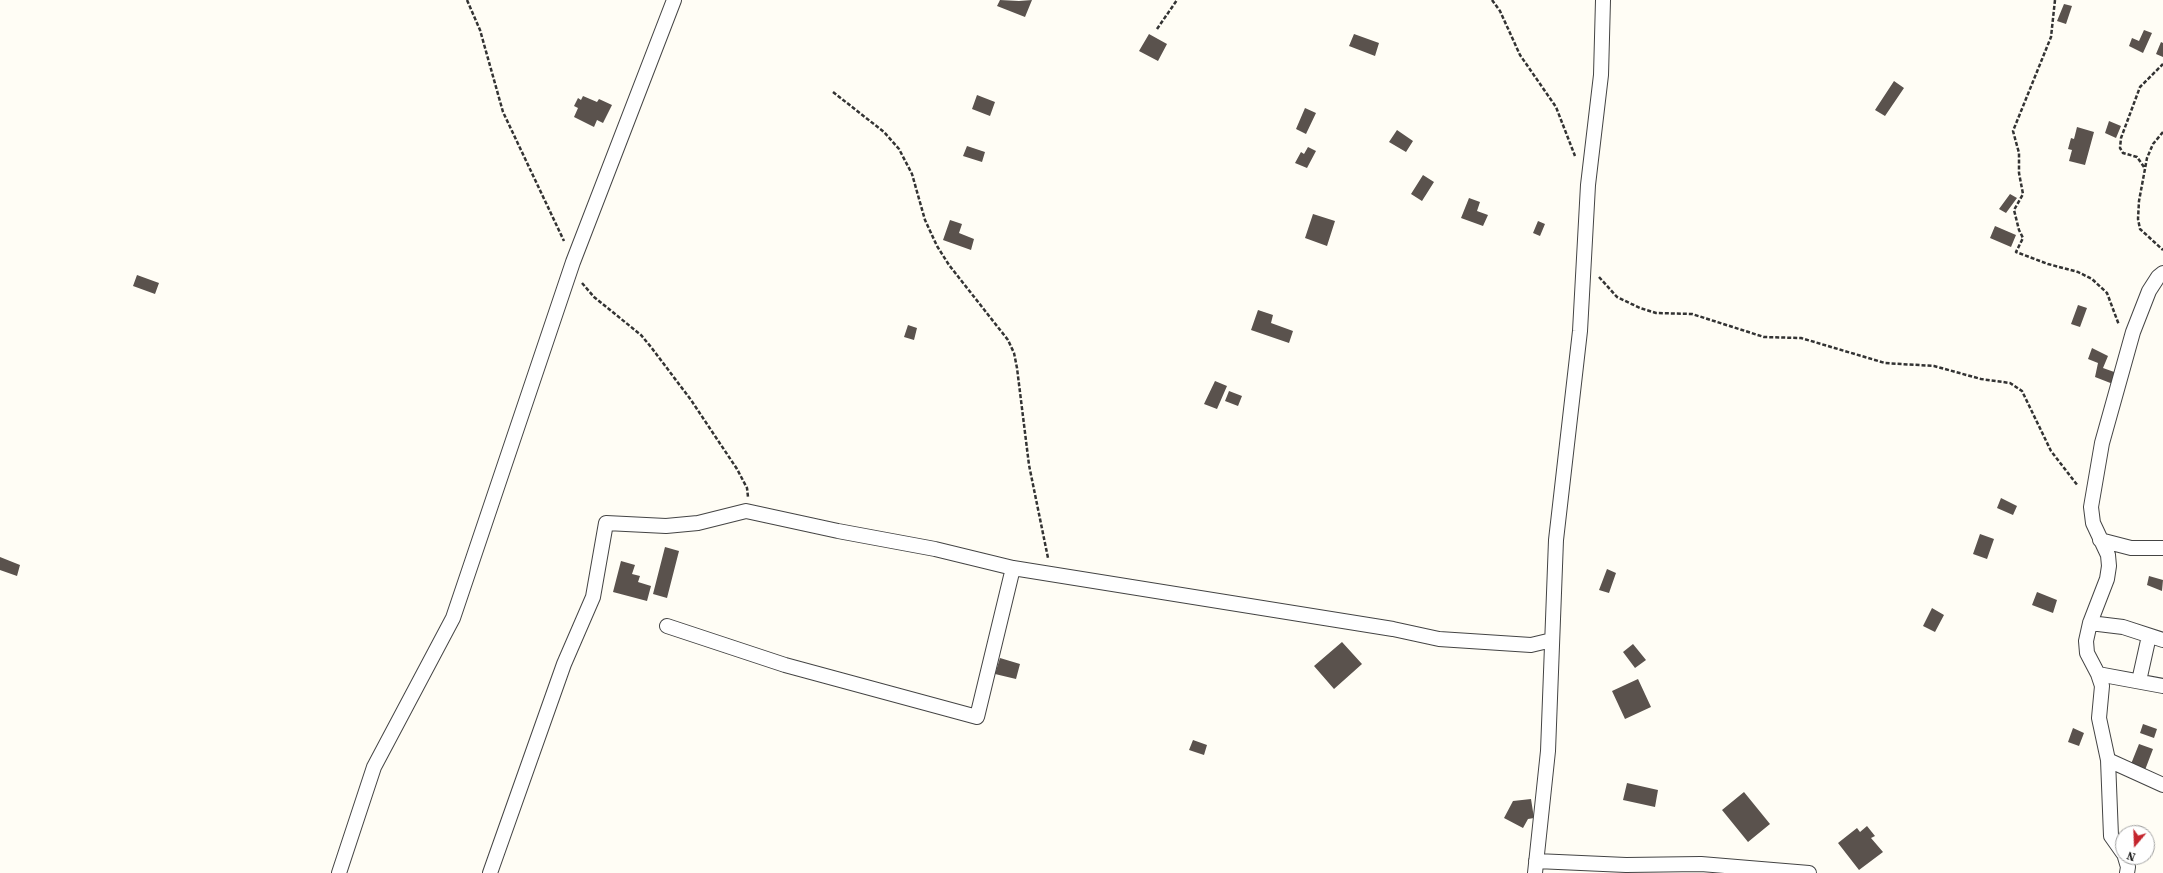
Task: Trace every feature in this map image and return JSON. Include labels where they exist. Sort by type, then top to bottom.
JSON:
[{"type":"street","points":[[339,873],[374,767],[453,618],[573,262],[674,0]]},
{"type":"street","points":[[1603,0],[1601,75],[1588,185],[1580,331],[1556,540],[1548,751],[1536,867],[1701,864],[1809,873]]},
{"type":"street","points":[[2115,842],[2111,836],[2108,760],[2099,718],[2102,686],[2087,652],[2086,641],[2090,623],[2107,579],[2110,566],[2108,555],[2093,523],[2091,507],[2102,443],[2138,315],[2149,291],[2158,277],[2163,273]]},
{"type":"street","points":[[490,873],[564,664],[592,597],[606,523],[641,526],[698,524],[746,511],[838,531],[935,549],[1013,568],[1245,607],[1392,629],[1439,639],[1531,645],[1552,640]]},
{"type":"street","points":[[2100,540],[2131,548],[2163,548]]},
{"type":"street","points":[[667,626],[786,665],[977,717],[1013,568]]},
{"type":"street","points":[[2090,623],[2123,627],[2163,640]]},
{"type":"street","points":[[2139,681],[2149,636]]},
{"type":"street","points":[[2098,674],[2163,686]]},
{"type":"street","points":[[2108,760],[2163,783]]},
{"type":"path","points":[[467,0],[480,30],[503,112],[558,226],[573,262],[578,279],[594,297],[641,335],[691,400],[744,480],[748,495],[746,511]]},
{"type":"path","points":[[1157,29],[1177,0]]},
{"type":"path","points":[[1492,0],[1500,11],[1520,55],[1556,107],[1576,158]]},
{"type":"path","points":[[2055,0],[2052,37],[2013,130],[2019,153],[2019,173],[2023,194],[2014,210],[2018,230],[2023,238],[2016,252],[2048,264],[2078,272],[2092,279],[2107,294],[2116,315],[2119,332]]},
{"type":"path","points":[[2144,168],[2137,157],[2123,152],[2120,148],[2121,138],[2140,87],[2163,64]]},
{"type":"path","points":[[833,92],[884,132],[899,149],[912,174],[925,220],[937,246],[949,265],[1008,340],[1014,353],[1029,465],[1051,574]]},
{"type":"path","points":[[2163,132],[2153,144],[2144,168],[2138,219],[2140,229],[2163,250]]},
{"type":"path","points":[[1585,255],[1601,280],[1617,297],[1640,308],[1673,315],[1692,314],[1764,337],[1801,338],[1885,363],[1934,366],[1981,379],[2010,383],[2017,386],[2028,400],[2051,451],[2078,486],[2091,507]]},
{"type":"building","points":[[1000,0],[1032,0],[1025,17],[997,6]]},
{"type":"building","points":[[2064,4],[2072,6],[2066,24],[2057,21]]},
{"type":"building","points":[[2144,30],[2152,33],[2143,53],[2129,46],[2132,38],[2139,41]]},
{"type":"building","points":[[1149,34],[1167,44],[1158,61],[1139,51]]},
{"type":"building","points":[[1354,34],[1379,43],[1375,56],[1349,46]]},
{"type":"building","points":[[2161,42],[2163,43],[2163,57],[2156,54]]},
{"type":"building","points":[[1894,81],[1904,88],[1885,116],[1875,110]]},
{"type":"building","points":[[977,95],[995,102],[990,116],[972,109]]},
{"type":"building","points":[[583,96],[597,102],[599,99],[612,105],[603,123],[597,120],[594,127],[574,117],[578,108],[574,106],[578,98],[581,100]]},
{"type":"building","points":[[1305,108],[1316,113],[1306,134],[1296,129]]},
{"type":"building","points":[[2109,121],[2121,126],[2116,138],[2105,133]]},
{"type":"building","points":[[2077,127],[2094,132],[2085,165],[2069,161],[2072,150],[2068,149],[2071,138],[2074,139]]},
{"type":"building","points":[[1397,130],[1413,141],[1406,152],[1389,142]]},
{"type":"building","points":[[967,146],[985,152],[982,162],[963,156]]},
{"type":"building","points":[[1308,147],[1316,151],[1307,168],[1295,163],[1301,152],[1304,154]]},
{"type":"building","points":[[1423,175],[1434,182],[1422,201],[1411,194]]},
{"type":"building","points":[[2010,194],[2017,198],[2006,213],[1999,209]]},
{"type":"building","points":[[1469,198],[1480,202],[1477,211],[1488,215],[1483,226],[1461,218]]},
{"type":"building","points":[[1313,214],[1335,221],[1327,246],[1305,238]]},
{"type":"building","points":[[950,220],[962,224],[959,233],[974,239],[971,250],[943,240]]},
{"type":"building","points":[[1538,221],[1545,224],[1540,236],[1533,233]]},
{"type":"building","points":[[1995,226],[2016,235],[2011,247],[1990,238]]},
{"type":"building","points":[[137,275],[159,283],[155,294],[133,286]]},
{"type":"building","points":[[2078,305],[2087,308],[2080,327],[2071,324]]},
{"type":"building","points":[[1258,310],[1273,315],[1271,323],[1293,331],[1289,343],[1251,330]]},
{"type":"building","points":[[908,325],[917,328],[914,340],[904,337]]},
{"type":"building","points":[[2092,348],[2108,356],[2103,368],[2117,373],[2113,384],[2095,377],[2098,363],[2088,359]]},
{"type":"building","points":[[1215,381],[1227,386],[1217,409],[1204,404]]},
{"type":"building","points":[[1229,391],[1242,396],[1238,406],[1225,401]]},
{"type":"building","points":[[2001,498],[2017,506],[2013,515],[1997,508]]},
{"type":"building","points":[[1980,534],[1994,539],[1987,559],[1973,554]]},
{"type":"building","points":[[665,547],[679,551],[667,598],[653,594]]},
{"type":"building","points":[[0,557],[20,565],[17,576],[0,570]]},
{"type":"building","points":[[621,561],[635,565],[632,574],[640,576],[638,582],[651,586],[647,601],[613,592]]},
{"type":"building","points":[[1607,569],[1616,573],[1609,593],[1599,590]]},
{"type":"building","points":[[2149,576],[2163,580],[2162,591],[2147,585]]},
{"type":"building","points":[[2037,592],[2057,600],[2053,613],[2032,605]]},
{"type":"building","points":[[1932,608],[1944,615],[1935,632],[1923,626]]},
{"type":"building","points":[[1342,642],[1362,664],[1334,689],[1314,666]]},
{"type":"building","points":[[1633,644],[1646,660],[1635,668],[1623,652]]},
{"type":"building","points":[[1000,658],[1020,664],[1016,679],[995,674]]},
{"type":"building","points":[[1638,679],[1651,707],[1625,719],[1612,691]]},
{"type":"building","points":[[2143,724],[2157,729],[2154,738],[2140,733]]},
{"type":"building","points":[[2073,728],[2084,733],[2079,746],[2068,742]]},
{"type":"building","points":[[1193,740],[1207,745],[1204,755],[1189,750]]},
{"type":"building","points":[[2139,744],[2153,749],[2145,770],[2131,764]]},
{"type":"building","points":[[1627,783],[1658,790],[1655,807],[1623,800]]},
{"type":"building","points":[[1744,792],[1770,824],[1748,842],[1722,810]]},
{"type":"building","points":[[1531,799],[1534,818],[1528,819],[1523,828],[1504,818],[1513,801]]},
{"type":"building","points":[[1867,826],[1875,836],[1871,838],[1883,852],[1859,870],[1838,843],[1857,828],[1860,832]]}]
